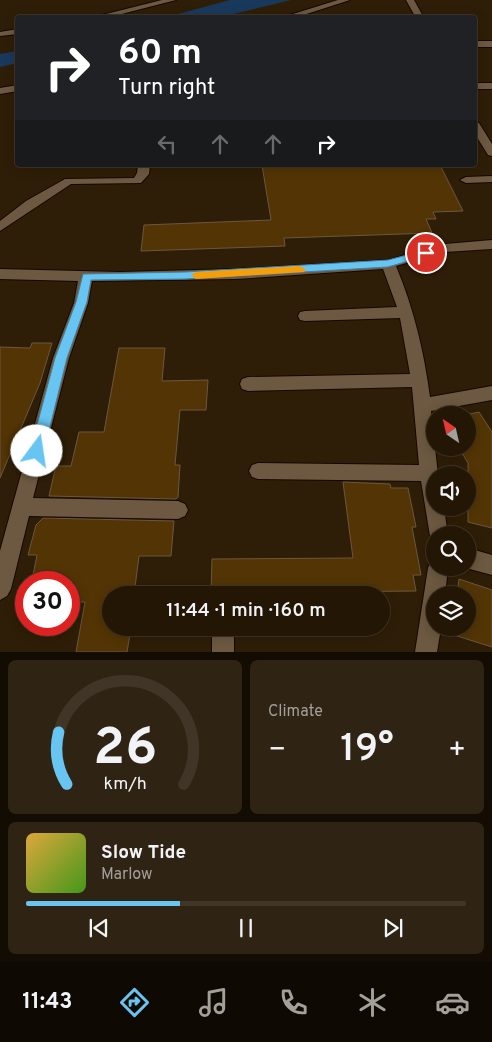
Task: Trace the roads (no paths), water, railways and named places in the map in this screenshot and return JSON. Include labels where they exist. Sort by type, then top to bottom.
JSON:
[{"type":"street","points":[[107,15],[172,0]]},
{"type":"street","points":[[294,15],[346,0]]},
{"type":"street","points":[[410,0],[418,15]]},
{"type":"street","points":[[0,34],[15,32]]},
{"type":"street","points":[[477,44],[492,44]]},
{"type":"street","points":[[477,86],[492,86]]},
{"type":"street","points":[[0,91],[15,88]]},
{"type":"street","points":[[477,128],[492,153]]},
{"type":"street","points":[[0,227],[30,204],[69,181],[137,181],[143,174],[144,167]]},
{"type":"street","points":[[466,180],[492,179]]},
{"type":"street","points":[[0,274],[86,276],[228,274],[388,264],[445,248],[487,246],[492,244]]},
{"type":"street","points":[[388,264],[407,312],[421,380],[428,466]]},
{"type":"street","points":[[0,589],[7,538],[23,507],[61,358],[81,302],[86,276]]},
{"type":"street","points":[[305,316],[407,312]]},
{"type":"street","points":[[248,384],[421,380]]},
{"type":"street","points":[[424,405],[492,393]]},
{"type":"street","points":[[258,471],[426,473]]},
{"type":"street","points":[[23,507],[178,510]]},
{"type":"street","points":[[476,560],[492,565]]},
{"type":"street","points":[[426,652],[437,576]]},
{"type":"street","points":[[222,652],[223,636]]},
{"type":"water","points":[[230,0],[291,0],[229,15],[174,15]]},
{"type":"water","points":[[15,51],[15,63],[0,67],[0,54]]}]
